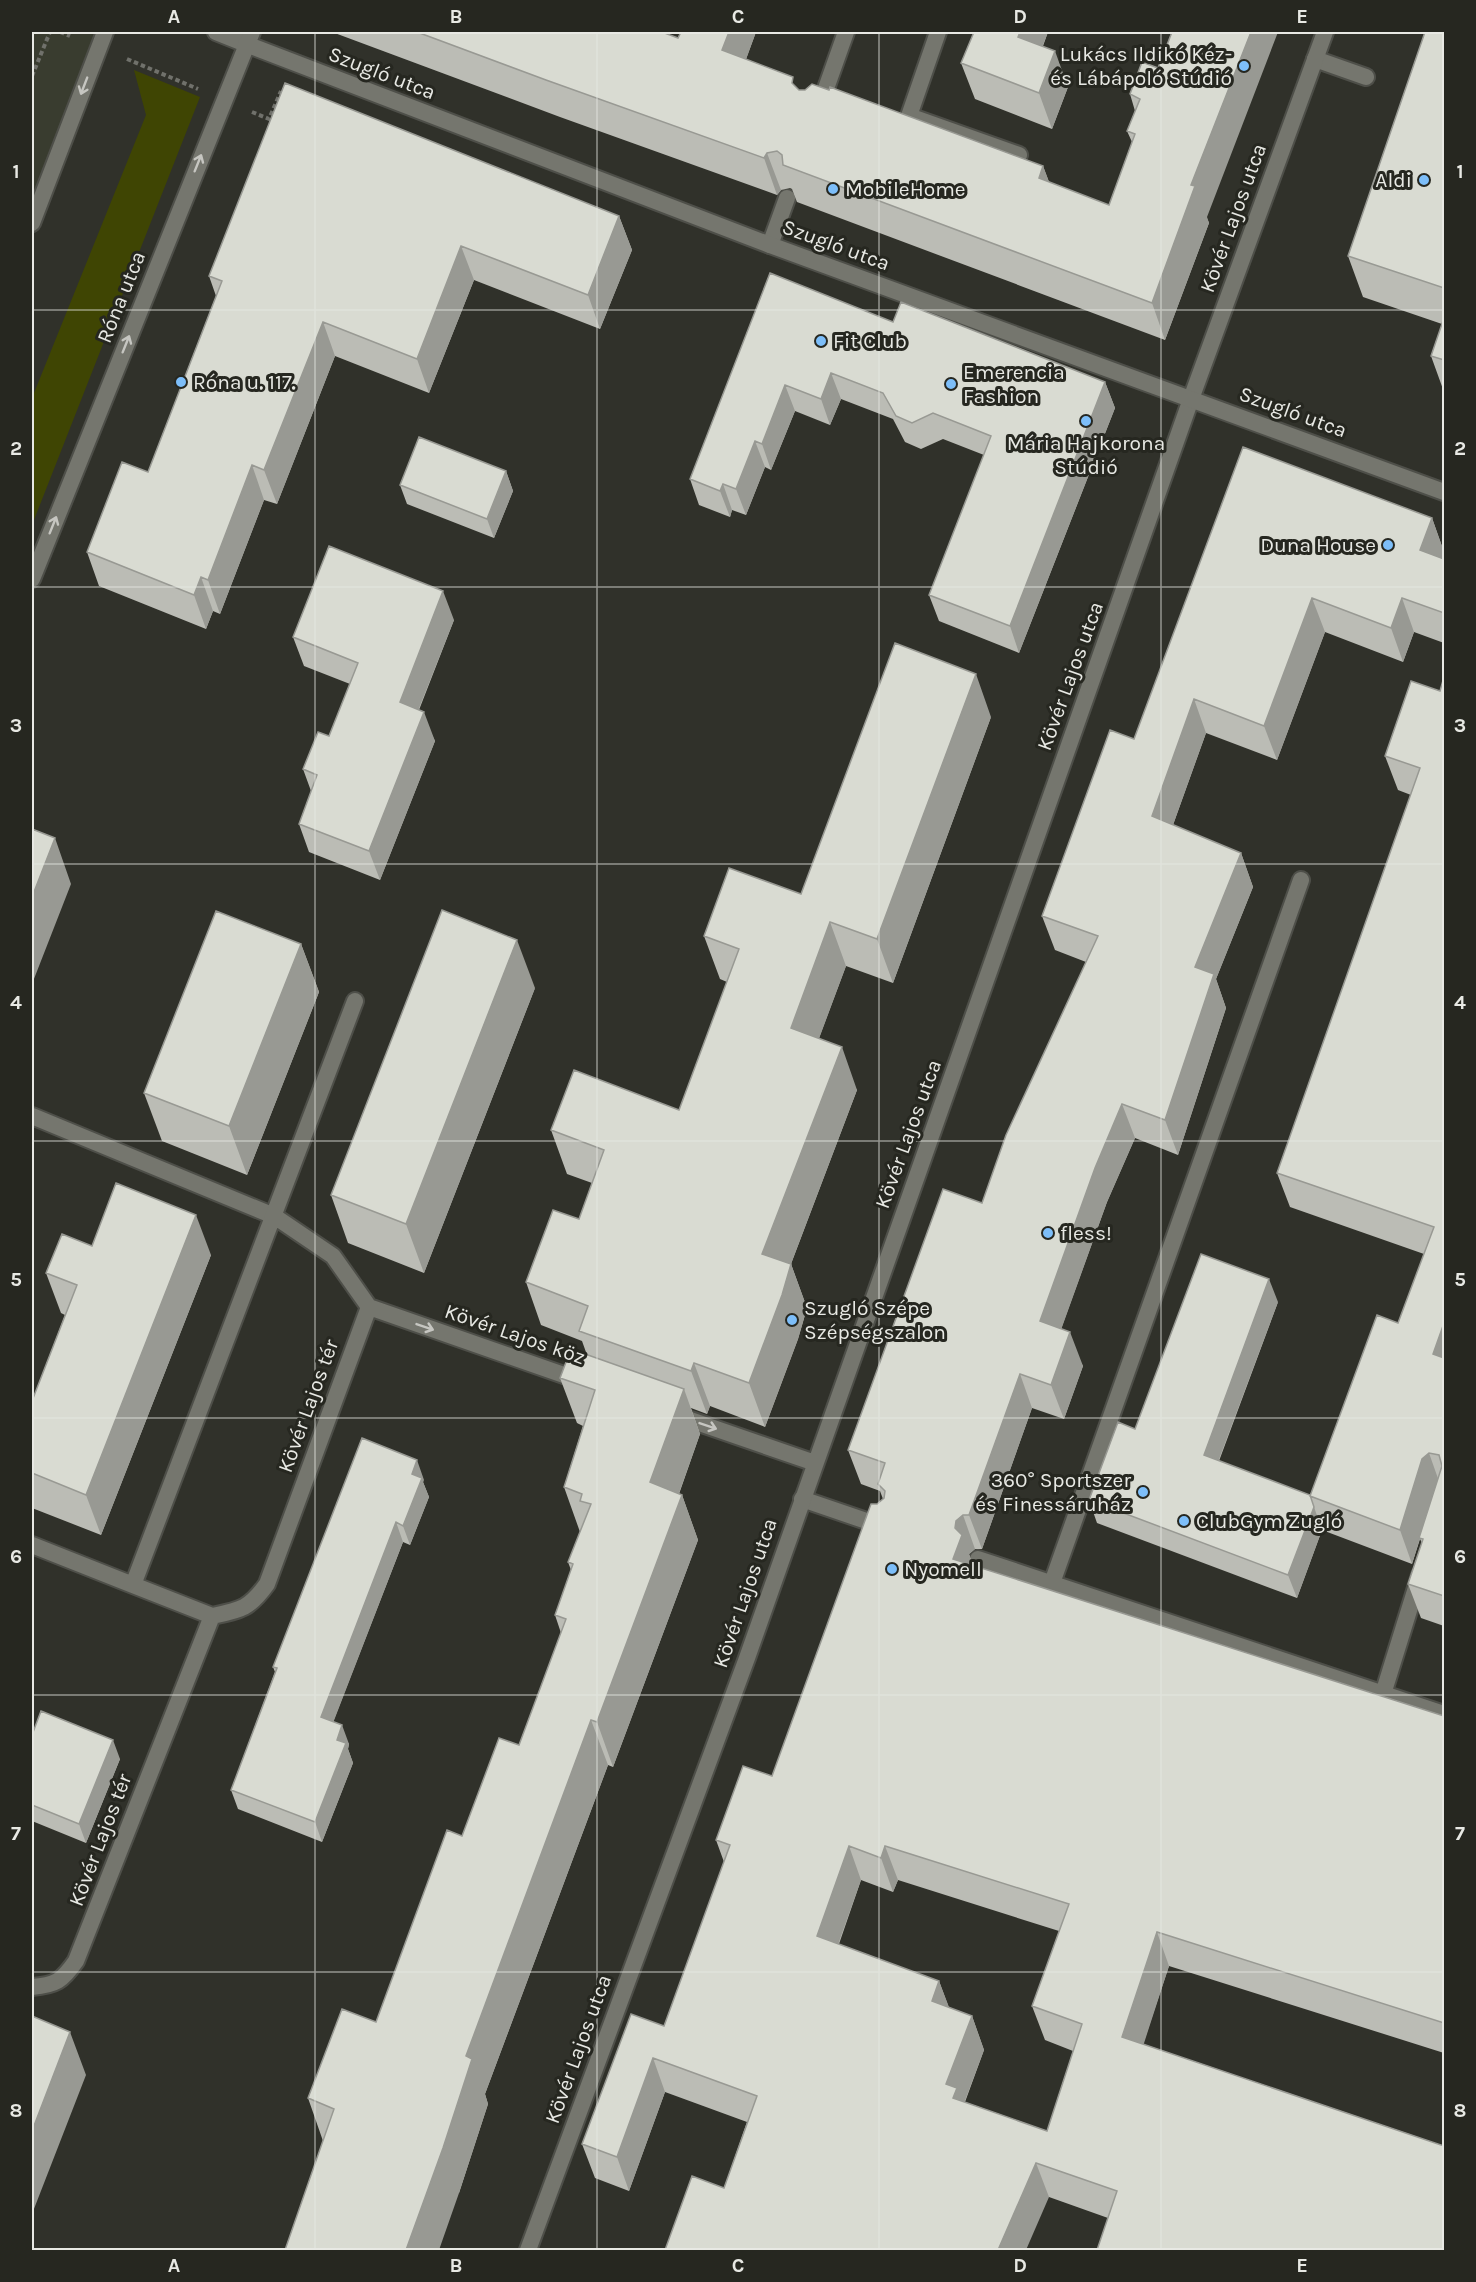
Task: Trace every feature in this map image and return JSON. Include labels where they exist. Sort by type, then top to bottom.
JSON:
[{"type":"street","points":[[32,224],[105,32]]},
{"type":"street","name":"Szugló utca","points":[[216,32],[249,38],[770,245],[1444,492]]},
{"type":"street","points":[[816,117],[846,32]]},
{"type":"street","points":[[939,32],[909,116],[1019,155]]},
{"type":"street","name":"Kövér Lajos utca","points":[[528,2250],[747,1658],[1191,399],[1325,32]]},
{"type":"street","name":"Róna utca","points":[[32,579],[249,38]]},
{"type":"street","points":[[1315,59],[1366,77]]},
{"type":"street","points":[[770,245],[787,198]]},
{"type":"street","points":[[1052,1583],[1301,880]]},
{"type":"street","points":[[133,1585],[355,1001]]},
{"type":"street","points":[[32,1116],[274,1216],[333,1257],[369,1307]]},
{"type":"street","name":"Kövér Lajos köz","points":[[369,1307],[592,1385]]},
{"type":"street","name":"Kövér Lajos tér","points":[[32,1987],[46,1986],[63,1980],[76,1961],[212,1616],[237,1611],[255,1601],[267,1584],[369,1307]]},
{"type":"street","points":[[659,1409],[814,1463]]},
{"type":"street","points":[[802,1499],[887,1528]]},
{"type":"street","points":[[32,1545],[212,1616]]},
{"type":"street","points":[[978,1559],[1444,1714]]},
{"type":"street","points":[[1383,1694],[1424,1563]]},
{"type":"path","points":[[32,76],[50,32]]},
{"type":"shaded area","points":[[32,32],[98,32],[32,203]]},
{"type":"green space","points":[[134,70],[200,97],[32,525],[32,398],[146,115]]},
{"type":"building","points":[[417,32],[662,32],[678,38],[681,32],[729,32],[722,50],[793,77],[792,83],[799,90],[805,90],[812,84],[829,90],[830,87],[1043,166],[1039,178],[1109,205],[1135,134],[1127,131],[1140,99],[1130,94],[1142,62],[1158,68],[1172,32],[1251,32],[1191,185],[1195,186],[1152,303],[783,165],[782,155],[777,151],[767,153],[764,158]]},
{"type":"building","points":[[974,32],[1020,32],[1018,37],[1055,51],[1039,93],[961,63]]},
{"type":"building","points":[[1425,32],[1444,32],[1444,288],[1348,256]]},
{"type":"building","points":[[285,83],[619,216],[588,295],[461,246],[417,359],[323,322],[264,470],[252,465],[208,580],[201,577],[194,595],[87,552],[122,462],[148,472],[222,281],[209,276]]},
{"type":"building","points":[[770,273],[893,322],[901,302],[1105,382],[1010,626],[929,595],[991,436],[933,413],[912,423],[896,416],[883,393],[831,373],[821,399],[785,385],[762,444],[755,441],[736,489],[723,484],[720,491],[690,479]]},
{"type":"building","points":[[1444,318],[1444,360],[1431,356]]},
{"type":"building","points":[[419,437],[506,471],[487,519],[400,485]]},
{"type":"building","points":[[1243,447],[1432,518],[1420,550],[1444,559],[1444,613],[1402,598],[1391,628],[1312,598],[1264,726],[1194,699],[1152,816],[1241,853],[1195,967],[1214,974],[1165,1120],[1122,1104],[1095,1168],[1040,1321],[1070,1332],[1051,1385],[1020,1374],[969,1515],[963,1515],[956,1521],[955,1528],[962,1535],[953,1559],[1444,1716],[1444,2023],[1157,1932],[1122,2037],[1444,2146],[1444,2250],[1097,2250],[1117,2191],[1036,2163],[998,2250],[665,2250],[692,2176],[724,2188],[757,2096],[653,2058],[617,2157],[582,2144],[631,2014],[664,2026],[730,1845],[716,1840],[743,1766],[772,1776],[871,1504],[877,1504],[884,1498],[885,1491],[878,1484],[885,1463],[848,1450],[943,1189],[982,1203],[1006,1135],[1098,936],[1042,916],[1110,730],[1134,739]],"holes":[[[849,1846],[881,1858],[885,1846],[1069,1904],[1032,2006],[1082,2024],[1047,2131],[953,2098],[957,2088],[946,2084],[972,2016],[932,2001],[939,1981],[817,1936]]]},
{"type":"building","points":[[329,546],[443,591],[400,702],[424,712],[369,851],[299,824],[317,775],[303,769],[318,732],[329,736],[358,663],[293,637]]},
{"type":"building","points":[[895,643],[976,674],[877,939],[830,922],[791,1028],[842,1047],[762,1254],[791,1264],[782,1295],[749,1383],[694,1363],[691,1371],[579,1331],[588,1306],[526,1282],[553,1210],[579,1219],[604,1150],[551,1130],[574,1070],[679,1110],[739,949],[704,936],[729,868],[801,894]]},
{"type":"building","points":[[1444,677],[1444,1323],[1433,1354],[1444,1358],[1444,1596],[1408,1584],[1423,1539],[1419,1538],[1442,1466],[1439,1455],[1429,1453],[1422,1459],[1400,1530],[1310,1496],[1377,1315],[1398,1323],[1434,1227],[1277,1173],[1420,768],[1385,756],[1411,681],[1440,691]]},
{"type":"building","points":[[32,829],[55,838],[32,897]]},
{"type":"building","points":[[442,910],[517,940],[406,1224],[331,1195]]},
{"type":"building","points":[[216,911],[301,944],[229,1126],[144,1093]]},
{"type":"building","points":[[116,1183],[196,1215],[86,1495],[32,1473],[32,1401],[77,1285],[46,1273],[62,1234],[92,1246]]},
{"type":"building","points":[[1201,1254],[1269,1279],[1204,1455],[1310,1495],[1314,1507],[1288,1575],[1089,1500],[1118,1422],[1135,1429]]},
{"type":"building","points":[[571,1349],[684,1389],[650,1482],[682,1495],[597,1722],[591,1720],[466,2056],[472,2059],[406,2250],[285,2250],[334,2109],[308,2098],[342,2009],[376,2022],[447,1830],[462,1836],[499,1738],[519,1745],[566,1619],[555,1615],[573,1564],[568,1562],[591,1504],[580,1501],[582,1494],[564,1487],[595,1390],[560,1378]]},
{"type":"building","points":[[362,1438],[417,1460],[412,1474],[422,1478],[403,1526],[396,1522],[321,1717],[342,1725],[337,1740],[346,1743],[315,1822],[231,1790],[277,1668],[273,1667]]},
{"type":"building","points":[[41,1711],[113,1740],[79,1824],[32,1805],[32,1735]]},
{"type":"building","points":[[32,2016],[70,2032],[32,2131]]},
{"type":"place","name":"Lukács Ildikó Kéz- és Lábápoló Stúdió","points":[[1244,66]]},
{"type":"place","name":"Aldi","points":[[1424,180]]},
{"type":"place","name":"MobileHome","points":[[833,189]]},
{"type":"place","name":"Fit Club","points":[[821,341]]},
{"type":"place","name":"Róna u. 117.","points":[[181,382]]},
{"type":"place","name":"Emerencia Fashion","points":[[951,384]]},
{"type":"place","name":"Mária Hajkorona Stúdió","points":[[1086,421]]},
{"type":"place","name":"Duna House","points":[[1388,545]]},
{"type":"place","name":"fless!","points":[[1048,1233]]},
{"type":"place","name":"Szugló Szépe Szépségszalon","points":[[792,1320]]},
{"type":"place","name":"360° Sportszer és Finessáruház","points":[[1143,1492]]},
{"type":"place","name":"ClubGym Zugló","points":[[1184,1521]]},
{"type":"place","name":"Nyomell","points":[[892,1569]]}]
